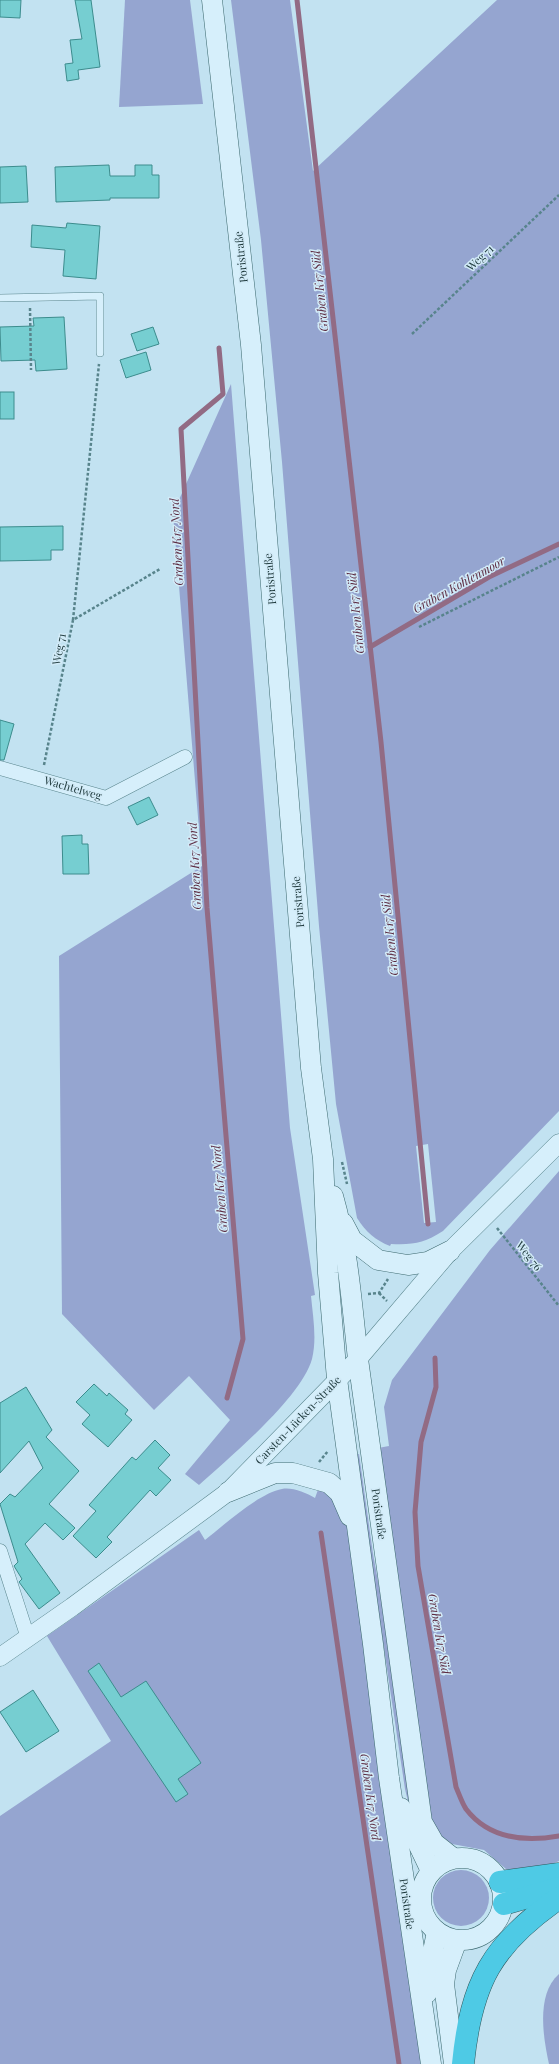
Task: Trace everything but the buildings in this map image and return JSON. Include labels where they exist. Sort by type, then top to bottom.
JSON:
[{"type":"highway","points":[[500,1882],[559,1874]]},
{"type":"highway","points":[[504,1904],[559,1888]]},
{"type":"highway","points":[[463,2064],[466,2029],[483,1978],[510,1937],[559,1898]]},
{"type":"main road","name":"Poristraße","points":[[212,0],[250,345],[311,1068],[323,1159],[328,1272],[337,1379],[374,1644],[389,1778],[431,2064]]},
{"type":"main road","name":"Poristraße","points":[[323,1159],[339,1214],[422,1822],[434,1843],[453,1858]]},
{"type":"main road","points":[[339,1214],[352,1240],[378,1260],[408,1265],[428,1262],[450,1251]]},
{"type":"main road","points":[[228,1492],[275,1473],[293,1473],[316,1478],[329,1483],[340,1493],[358,1531]]},
{"type":"main road","name":"Poristraße","points":[[389,1778],[411,1832],[431,1871],[425,1881],[421,1903],[426,1919],[437,1932],[428,1975],[425,2031]]},
{"type":"main road","points":[[431,1871],[441,1863],[453,1858],[464,1857],[481,1862],[494,1872],[500,1882],[503,1893],[504,1904],[500,1916],[493,1927],[483,1935],[470,1940],[457,1940],[446,1938],[437,1932]]},
{"type":"main road","points":[[454,2064],[444,1984],[446,1970],[457,1940]]},
{"type":"street","name":"Wachtelweg","points":[[0,768],[106,798],[185,757]]},
{"type":"street","name":"Carsten-Lücken-Straße","points":[[0,1657],[72,1607],[228,1492],[358,1359],[450,1251],[559,1143]]},
{"type":"street","points":[[0,1551],[28,1638]]},
{"type":"lane","points":[[0,298],[100,296],[100,353]]},
{"type":"path","name":"Weg 71","points":[[412,334],[559,195]]},
{"type":"path","points":[[29,298],[31,370]]},
{"type":"path","points":[[73,620],[100,353]]},
{"type":"path","points":[[419,627],[559,557]]},
{"type":"path","name":"Weg 71","points":[[41,780],[73,620],[160,569]]},
{"type":"path","name":"Weg 76","points":[[487,1215],[559,1306]]},
{"type":"path","points":[[316,1478],[320,1460],[328,1451],[346,1448]]},
{"type":"shaded area","points":[[125,0],[190,0],[203,104],[119,107]]},
{"type":"shaded area","points":[[231,0],[290,0],[313,171],[497,0],[559,0],[559,1111],[443,1231],[424,1241],[413,1243],[391,1244],[390,1246],[385,1244],[371,1235],[357,1218],[336,1104],[319,926],[282,462],[261,240]],"holes":[[[428,1144],[436,1222],[424,1223],[416,1146]]]},
{"type":"shaded area","points":[[231,384],[290,1128],[315,1295],[311,1296],[314,1344],[312,1359],[305,1374],[280,1409],[199,1485],[185,1474],[230,1420],[189,1376],[154,1410],[62,1314],[59,956],[202,866],[173,513]]},
{"type":"shaded area","points":[[559,1171],[559,1861],[538,1870],[520,1872],[506,1869],[484,1850],[452,1844],[439,1835],[432,1821],[378,1448],[389,1446],[384,1407],[392,1380],[490,1250]]},
{"type":"shaded area","points":[[359,1454],[373,1554],[386,1624],[411,1814],[405,1789],[355,1455]]},
{"type":"shaded area","points":[[319,1487],[339,1505],[351,1530],[424,2064],[0,2064],[0,1816],[111,1741],[47,1636],[199,1530],[205,1540],[242,1510],[273,1492],[282,1489],[290,1489],[303,1492],[315,1498]]},
{"type":"shaded area","points":[[461,1870],[472,1872],[481,1878],[487,1887],[489,1898],[487,1909],[481,1918],[472,1924],[461,1926],[450,1924],[441,1918],[435,1909],[433,1898],[435,1887],[441,1878],[450,1872]]},
{"type":"shaded area","points":[[559,1974],[559,2064],[549,2064],[543,2029],[544,2004],[552,1983]]},
{"type":"waterway","name":"Graben K17 Süd","points":[[297,0],[381,742],[428,1224]]},
{"type":"waterway","name":"Graben K17 Nord","points":[[219,348],[223,394],[181,429],[207,908],[243,1339],[227,1398]]},
{"type":"waterway","name":"Graben Kohlenmoor","points":[[370,647],[489,577],[559,544]]},
{"type":"waterway","name":"Graben K17 Süd","points":[[435,1358],[436,1387],[421,1442],[415,1512],[418,1566],[456,1787],[466,1809],[485,1827],[508,1836],[521,1838],[533,1839],[559,1836]]},
{"type":"waterway","name":"Graben K17 Nord","points":[[321,1533],[399,2064]]}]
